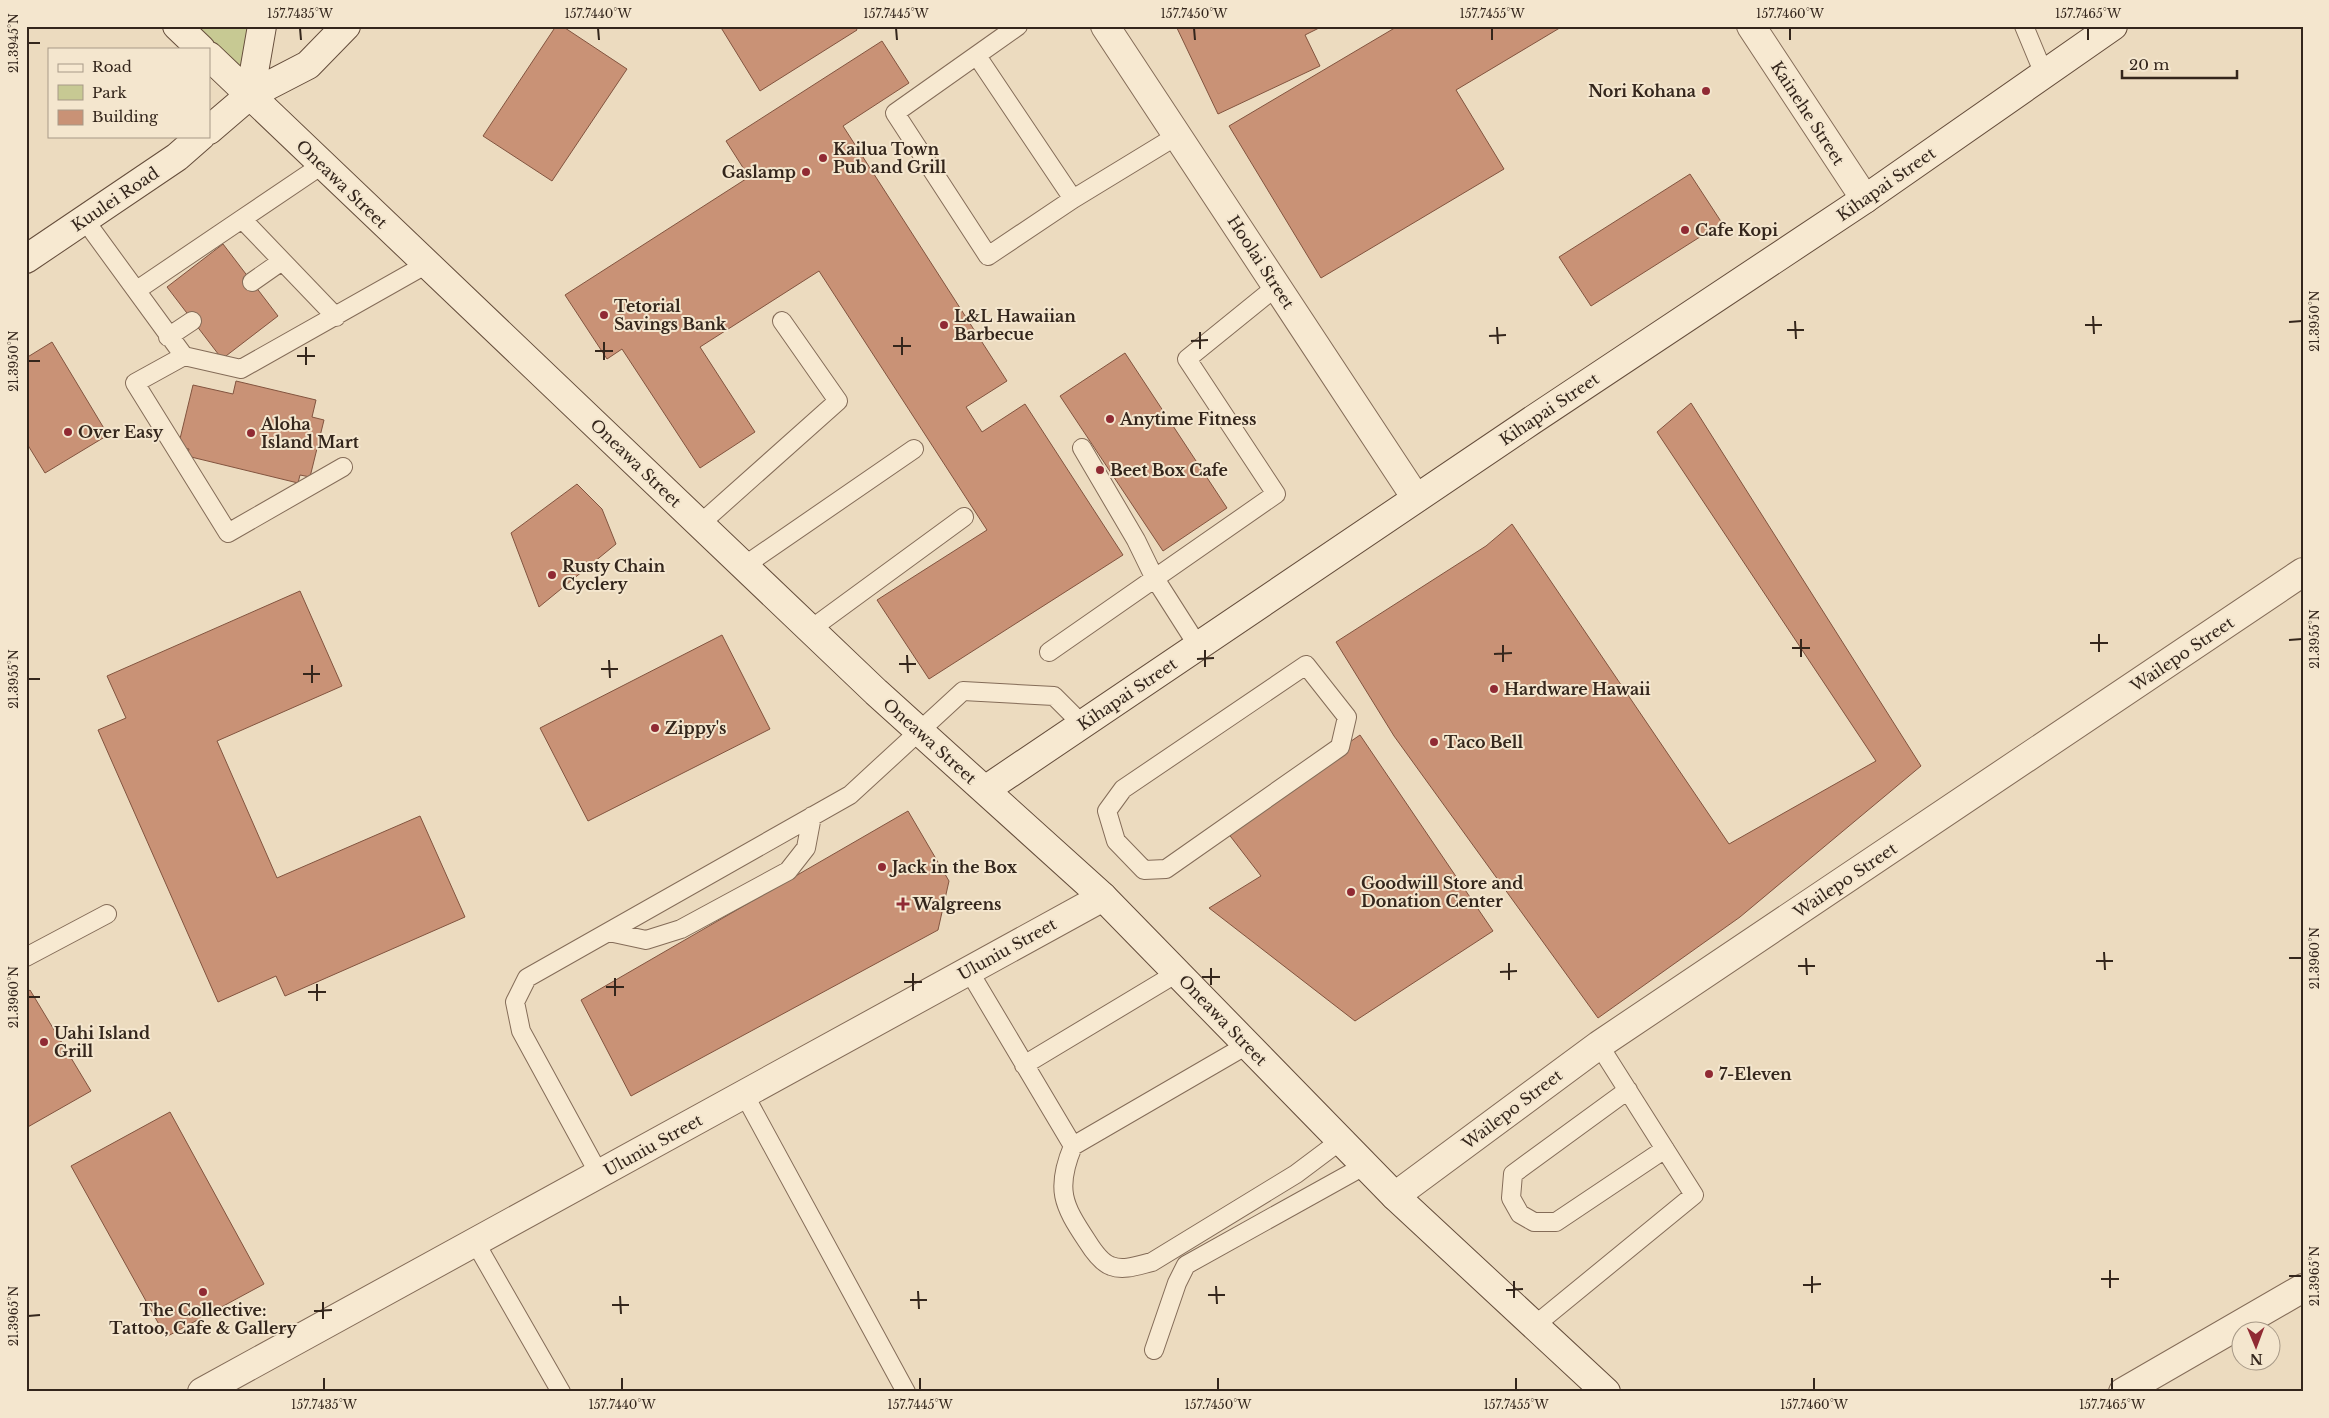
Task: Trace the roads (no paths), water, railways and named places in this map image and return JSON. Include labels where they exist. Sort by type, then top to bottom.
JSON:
[{"type":"street","points":[[177,26],[200,48]]},
{"type":"street","points":[[250,95],[262,26]]},
{"type":"street","points":[[210,129],[250,95],[308,65],[346,26]]},
{"type":"street","name":"Hoolai Street","points":[[1105,26],[1416,498]]},
{"type":"street","name":"Kainehe Street","points":[[1751,26],[1865,199]]},
{"type":"street","name":"Kihapai Street","points":[[985,790],[1416,498],[1865,199],[2113,26]]},
{"type":"street","name":"Oneawa Street","points":[[210,57],[744,566],[919,730],[1103,896],[1364,1166],[1606,1392]]},
{"type":"street","name":"Kuulei Road","points":[[26,259],[178,157],[199,138]]},
{"type":"street","name":"Wailepo Street","points":[[1395,1196],[1599,1045],[2303,572]]},
{"type":"street","name":"Uluniu Street","points":[[207,1391],[1103,896]]},
{"type":"street","points":[[2123,1392],[2303,1288]]},
{"type":"lane","points":[[1018,26],[895,113],[988,256],[1073,199],[1178,135]]},
{"type":"lane","points":[[2024,26],[2044,74]]},
{"type":"lane","points":[[977,56],[1073,199]]},
{"type":"lane","points":[[137,290],[322,165]]},
{"type":"lane","points":[[84,219],[137,290],[168,337],[184,356],[241,369],[427,264]]},
{"type":"lane","points":[[242,219],[336,317]]},
{"type":"lane","points":[[252,282],[282,261]]},
{"type":"lane","points":[[1049,652],[1276,494],[1187,359],[1278,286]]},
{"type":"lane","points":[[168,337],[192,321]]},
{"type":"lane","points":[[700,524],[838,401],[782,321]]},
{"type":"lane","points":[[184,356],[135,383],[228,533],[343,467]]},
{"type":"lane","points":[[1082,448],[1136,540],[1154,578],[1198,646]]},
{"type":"lane","points":[[744,566],[914,449]]},
{"type":"lane","points":[[812,629],[964,517]]},
{"type":"lane","points":[[1306,664],[1347,717],[1340,747],[1166,869],[1144,870],[1116,841],[1107,811],[1123,789],[1306,664]]},
{"type":"lane","points":[[599,1174],[521,1031],[515,1002],[527,978],[850,795],[963,691],[1054,696],[1082,724]]},
{"type":"lane","points":[[609,932],[646,940],[681,929],[788,871],[806,848],[812,816]]},
{"type":"lane","points":[[26,957],[107,914]]},
{"type":"lane","points":[[969,971],[1073,1146]]},
{"type":"lane","points":[[1024,1065],[1177,973]]},
{"type":"lane","points":[[1247,1045],[1073,1146],[1064,1167],[1063,1189],[1068,1213],[1093,1250],[1110,1266],[1128,1268],[1152,1262],[1296,1174],[1340,1140]]},
{"type":"lane","points":[[1534,1326],[1694,1195],[1599,1045]]},
{"type":"lane","points":[[1628,1090],[1513,1174],[1512,1198],[1520,1214],[1534,1222],[1556,1222],[1665,1149]]},
{"type":"lane","points":[[744,1094],[906,1392]]},
{"type":"lane","points":[[1154,1350],[1177,1283],[1186,1265],[1364,1166]]},
{"type":"lane","points":[[475,1242],[561,1392]]},
{"type":"place","name":"Nori Kohana","points":[[1706,91]]},
{"type":"place","name":"Kailua Town Pub and Grill","points":[[823,158]]},
{"type":"place","name":"Gaslamp","points":[[806,172]]},
{"type":"place","name":"Cafe Kopi","points":[[1685,230]]},
{"type":"place","name":"Tetorial Savings Bank","points":[[604,315]]},
{"type":"place","name":"L&L Hawaiian Barbecue","points":[[944,325]]},
{"type":"place","name":"Anytime Fitness","points":[[1110,419]]},
{"type":"place","name":"Over Easy","points":[[68,432]]},
{"type":"place","name":"Aloha Island Mart","points":[[251,433]]},
{"type":"place","name":"Beet Box Cafe","points":[[1100,470]]},
{"type":"place","name":"Rusty Chain Cyclery","points":[[552,575]]},
{"type":"place","name":"Hardware Hawaii","points":[[1494,689]]},
{"type":"place","name":"Zippy's","points":[[655,728]]},
{"type":"place","name":"Taco Bell","points":[[1434,742]]},
{"type":"place","name":"Jack in the Box","points":[[882,867]]},
{"type":"place","name":"Goodwill Store and Donation Center","points":[[1351,892]]},
{"type":"place","name":"Walgreens","points":[[903,904]]},
{"type":"place","name":"Uahi Island Grill","points":[[44,1042]]},
{"type":"place","name":"7-Eleven","points":[[1709,1074]]},
{"type":"place","name":"The Collective: Tattoo, Cafe & Gallery","points":[[203,1292]]}]
